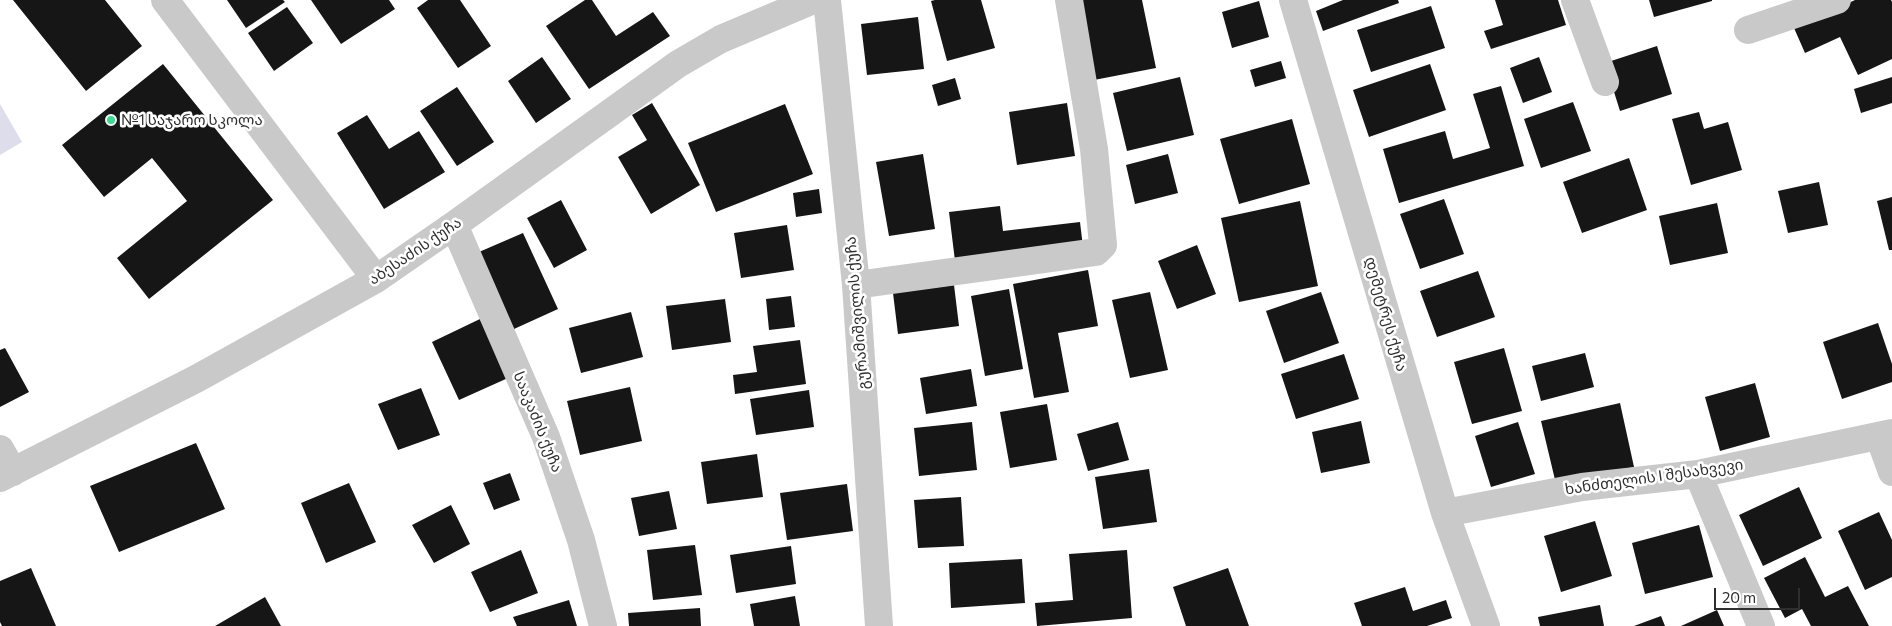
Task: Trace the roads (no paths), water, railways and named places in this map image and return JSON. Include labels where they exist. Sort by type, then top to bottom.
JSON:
[{"type":"street","points":[[165,0],[376,279]]},
{"type":"street","name":"აბესაძის ქუჩა","points":[[4,466],[196,379],[376,279],[678,64],[721,39],[813,0]]},
{"type":"street","name":"გურამიშვილის ქუჩა","points":[[827,0],[856,286],[879,626]]},
{"type":"street","points":[[856,286],[1096,252],[1103,244],[1094,149],[1069,0]]},
{"type":"street","name":"დემეტრეს ქუჩა","points":[[1293,0],[1445,513],[1486,626]]},
{"type":"street","points":[[1575,0],[1605,82]]},
{"type":"street","points":[[1748,30],[1837,0]]},
{"type":"street","name":"სააკაძის ქუჩა","points":[[454,225],[546,437],[581,540],[603,626]]},
{"type":"street","points":[[1885,434],[1892,472]]},
{"type":"street","name":"ხანძთელის I შესახვევი","points":[[1445,513],[1582,487],[1698,474],[1885,434]]},
{"type":"street","points":[[1698,474],[1761,626]]},
{"type":"place","name":"№1 საჯარო სკოლა","points":[[111,120]]}]
